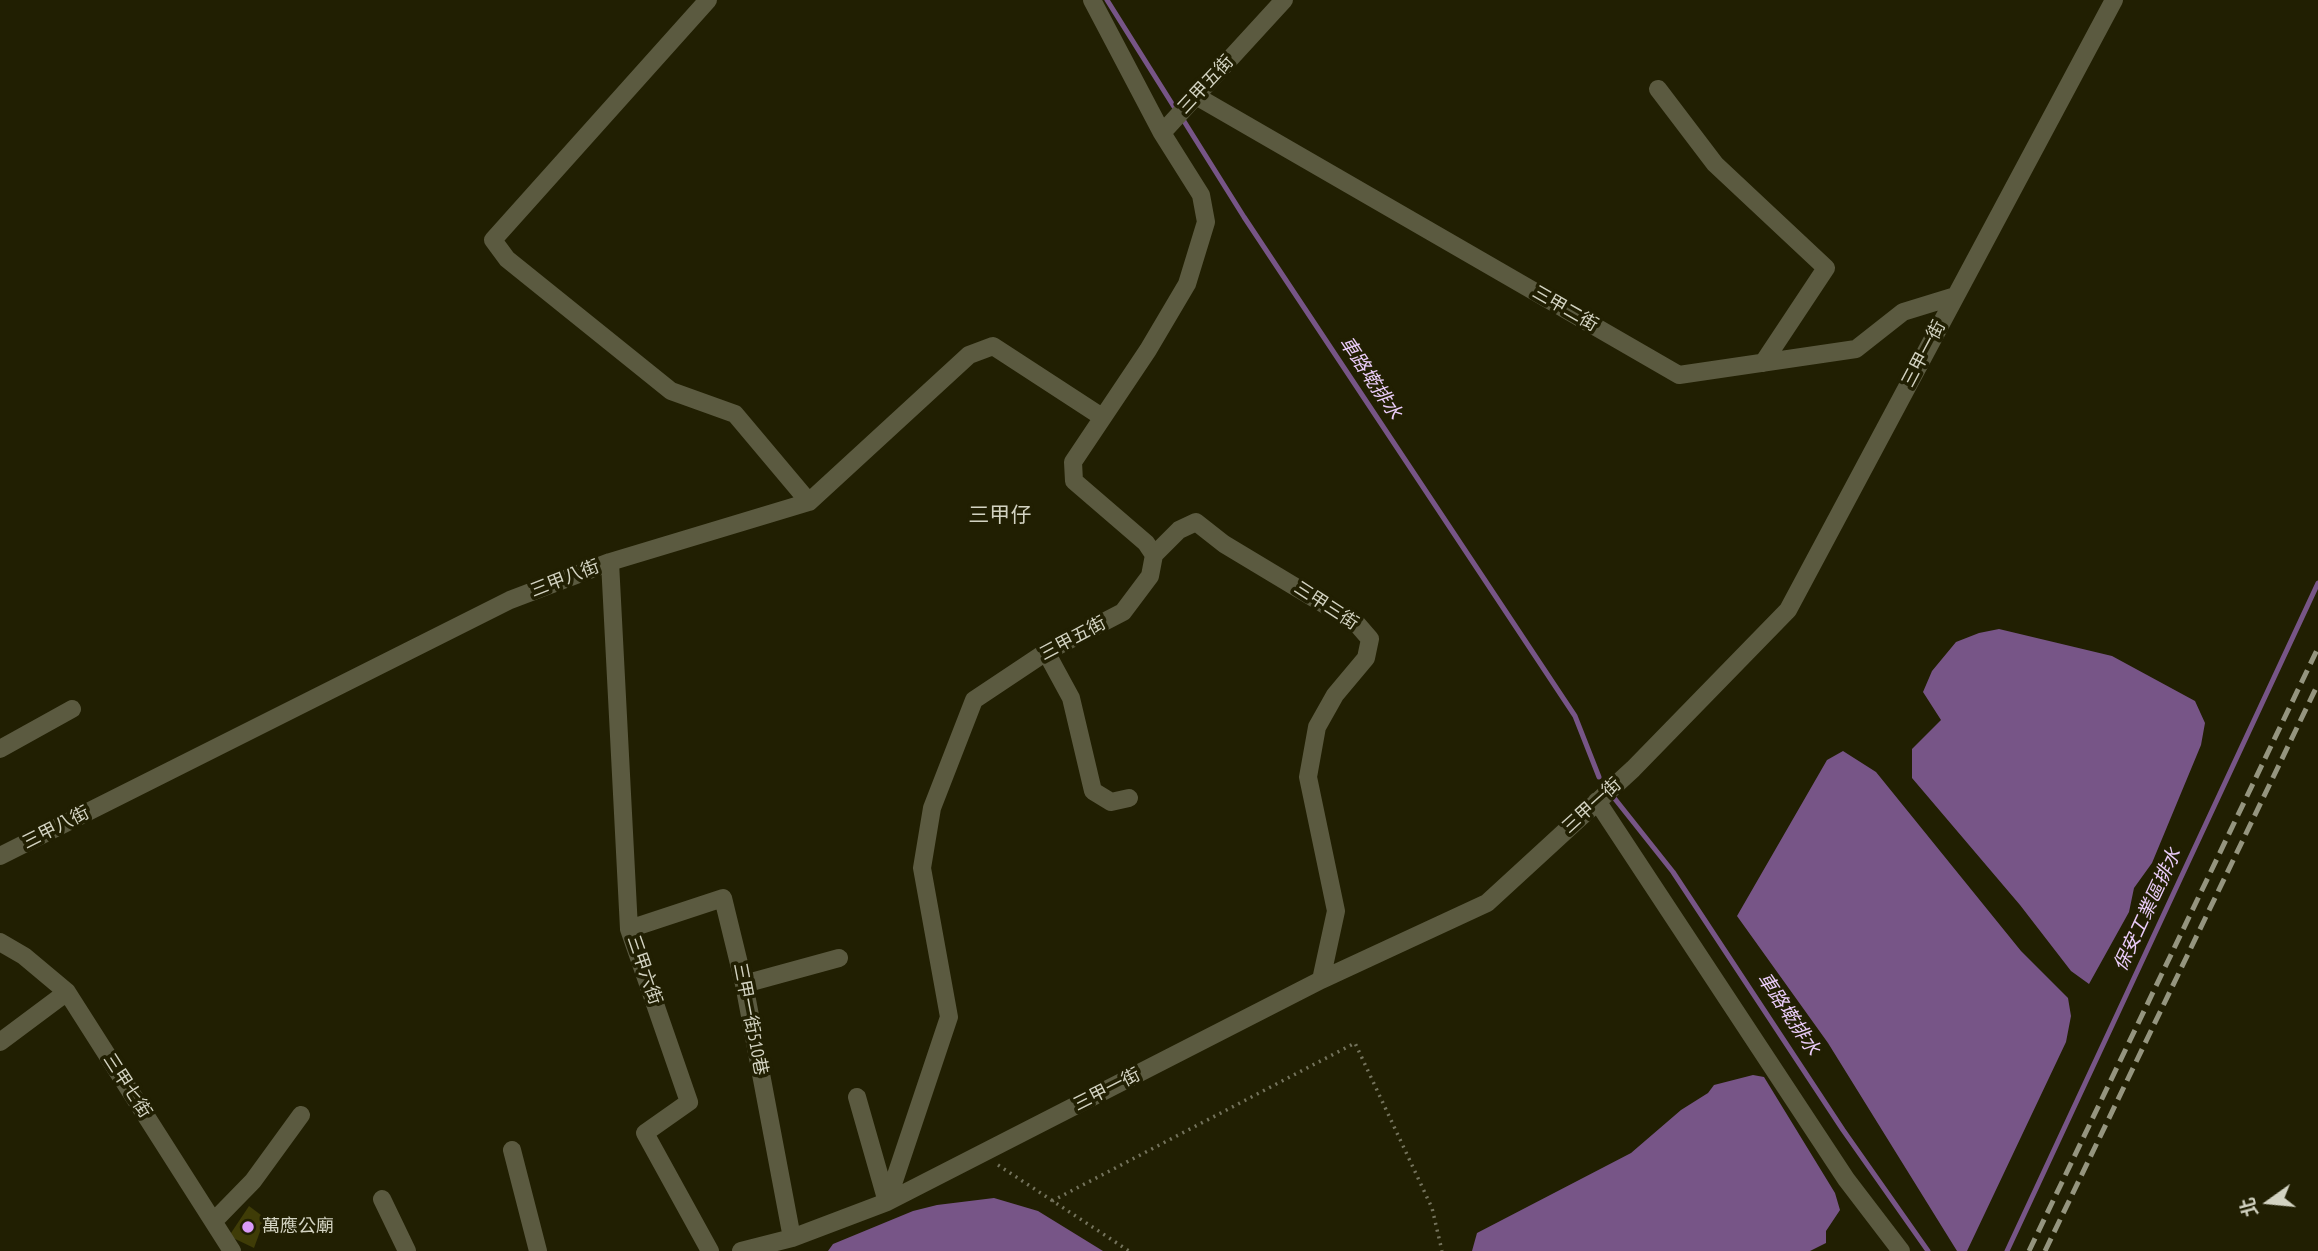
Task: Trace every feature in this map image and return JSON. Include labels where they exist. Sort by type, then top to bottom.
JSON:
[{"type":"street","points":[[708,0],[493,240],[507,259],[671,391],[736,414],[809,502]]},
{"type":"street","points":[[1092,0],[1161,133],[1200,195],[1206,222],[1187,284],[1148,350],[1073,462],[1074,481],[1146,543],[1154,555]]},
{"type":"street","name":"三甲五街","points":[[1161,133],[1284,0]]},
{"type":"street","name":"三甲一街","points":[[740,1251],[792,1238],[887,1202],[1321,980],[1487,903],[1633,769],[1788,610],[2114,0]]},
{"type":"street","points":[[1658,89],[1715,163],[1826,268],[1763,363]]},
{"type":"street","name":"三甲二街","points":[[1196,96],[1679,375],[1856,349],[1903,312],[1955,296]]},
{"type":"street","name":"三甲八街","points":[[0,856],[510,600],[610,562],[809,502],[969,355],[993,346],[1102,417]]},
{"type":"street","name":"三甲三街","points":[[1154,555],[1179,530],[1196,523],[1224,544],[1357,624],[1370,639],[1366,658],[1335,695],[1317,727],[1308,777],[1336,911],[1321,980]]},
{"type":"street","name":"三甲五街","points":[[887,1202],[949,1017],[922,868],[932,808],[974,700],[1046,652],[1123,612],[1150,576],[1154,555]]},
{"type":"street","name":"三甲六街","points":[[610,562],[629,929],[689,1102],[645,1133],[709,1251]]},
{"type":"street","points":[[1046,652],[1071,698],[1093,791],[1111,802],[1129,797]]},
{"type":"street","points":[[0,749],[72,709]]},
{"type":"street","points":[[1597,801],[1846,1179],[1901,1251]]},
{"type":"street","name":"三甲一街510巷","points":[[629,929],[723,898],[744,984],[792,1238]]},
{"type":"street","name":"三甲七街","points":[[0,942],[24,956],[67,992],[232,1251]]},
{"type":"street","points":[[744,984],[839,958]]},
{"type":"street","points":[[0,1042],[67,992]]},
{"type":"street","points":[[857,1097],[887,1202]]},
{"type":"street","points":[[214,1221],[253,1181],[301,1115]]},
{"type":"street","points":[[512,1150],[538,1251]]},
{"type":"street","points":[[382,1199],[407,1251]]},
{"type":"path","points":[[1052,1200],[1355,1043],[1432,1208],[1442,1251]]},
{"type":"path","points":[[981,1154],[1129,1251]]},
{"type":"shaded area","points":[[1999,629],[2112,656],[2195,701],[2205,723],[2201,745],[2152,863],[2134,888],[2129,912],[2089,984],[2071,971],[2020,905],[1912,778],[1912,749],[1941,720],[1923,692],[1932,671],[1956,642]]},
{"type":"shaded area","points":[[1843,751],[1876,772],[2021,951],[2068,998],[2071,1016],[2066,1042],[1967,1251],[1957,1251],[1828,1043],[1737,916],[1827,760]]},
{"type":"shaded area","points":[[1753,1075],[1764,1077],[1835,1193],[1840,1210],[1826,1231],[1826,1243],[1810,1251],[1472,1251],[1477,1233],[1631,1153],[1681,1110],[1708,1093],[1714,1085]]},
{"type":"shaded area","points":[[994,1198],[1038,1211],[1103,1251],[828,1251],[833,1244],[913,1211],[937,1205]]},
{"type":"building","name":"萬應公廟","points":[[249,1206],[265,1218],[254,1248],[229,1236]]},
{"type":"waterway","name":"車路墘排水","points":[[1107,0],[1176,110]]},
{"type":"waterway","name":"車路墘排水","points":[[1182,118],[1244,217],[1575,716],[1599,777]]},
{"type":"waterway","name":"保安工業區排水","points":[[2007,1251],[2318,583]]},
{"type":"waterway","name":"車路墘排水","points":[[1615,799],[1673,872],[1843,1130],[1928,1251]]},
{"type":"railway","points":[[2029,1251],[2318,648]]},
{"type":"railway","points":[[2045,1251],[2318,684]]},
{"type":"place","name":"萬應公廟","points":[[248,1227]]},
{"type":"district","name":"三甲仔","points":[[1000,516]]}]
